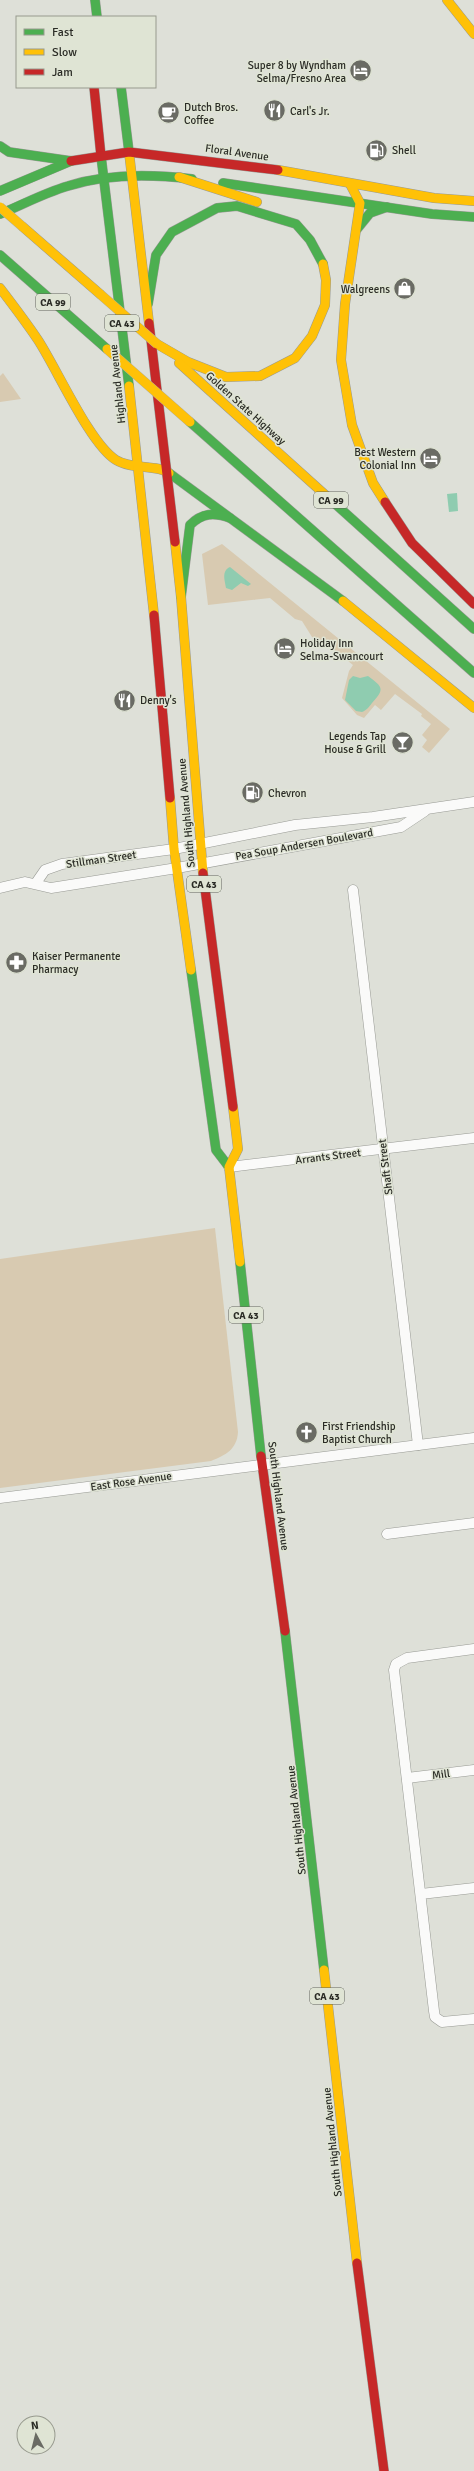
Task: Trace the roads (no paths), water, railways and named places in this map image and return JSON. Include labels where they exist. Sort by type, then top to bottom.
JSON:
[{"type":"main road","points":[[95,0],[97,16]]},
{"type":"main road","points":[[447,0],[474,34]]},
{"type":"main road","name":"Highland Avenue","points":[[94,88],[139,468],[161,678]]},
{"type":"main road","points":[[121,88],[131,175]]},
{"type":"main road","points":[[0,146],[9,152],[71,162]]},
{"type":"main road","name":"Floral Avenue","points":[[0,191],[71,162],[129,152],[216,161],[434,198],[474,201]]},
{"type":"main road","points":[[0,214],[75,184],[104,178],[131,175],[179,177],[387,207],[474,217]]},
{"type":"main road","name":"CA 43","points":[[131,175],[148,304],[164,470],[181,597]]},
{"type":"main road","points":[[0,206],[157,344],[188,366],[226,377],[260,376],[295,358],[312,336],[325,306],[326,280],[322,261],[310,240],[296,224],[248,197],[179,177]]},
{"type":"main road","points":[[350,184],[360,203],[345,304],[341,360],[352,425],[374,484],[412,543],[474,604]]},
{"type":"main road","points":[[148,304],[156,255],[172,232],[197,217],[217,208],[237,206],[296,224]]},
{"type":"main road","points":[[357,229],[370,213],[387,207]]},
{"type":"main road","name":"CA 99","points":[[0,255],[474,673]]},
{"type":"main road","points":[[0,288],[38,340],[94,436],[116,460],[139,468],[164,470],[327,587],[474,708]]},
{"type":"main road","name":"Golden State Highway","points":[[188,366],[474,629]]},
{"type":"main road","points":[[181,597],[190,525],[199,518],[212,514],[218,514],[236,521]]},
{"type":"main road","name":"South Highland Avenue","points":[[181,597],[199,844],[238,1149],[230,1167],[262,1463],[295,1709],[353,2228],[384,2471]]},
{"type":"main road","name":"South Highland Avenue","points":[[161,678],[174,849],[216,1150],[230,1167]]},
{"type":"street","name":"Pea Soup Andersen Boulevard","points":[[174,849],[295,826],[426,810],[474,802]]},
{"type":"street","name":"Pea Soup Andersen Boulevard","points":[[177,868],[401,827],[426,810]]},
{"type":"street","name":"Stillman Street","points":[[36,883],[45,870],[62,864],[174,849]]},
{"type":"street","name":"Stillman Street","points":[[0,888],[25,882],[36,883],[51,888],[177,868]]},
{"type":"street","name":"Shaft Street","points":[[353,890],[418,1445]]},
{"type":"street","name":"Arrants Street","points":[[230,1167],[474,1138]]},
{"type":"street","name":"East Rose Avenue","points":[[0,1498],[262,1463],[474,1438]]},
{"type":"street","points":[[387,1534],[474,1523]]},
{"type":"street","points":[[474,1649],[411,1657],[396,1664],[394,1670],[435,2016],[442,2022],[474,2019]]},
{"type":"street","name":"Mill","points":[[407,1778],[474,1770]]},
{"type":"street","points":[[421,1894],[474,1888]]},
{"type":"place","name":"Super 8 by Wyndham Selma/Fresno Area","points":[[361,71]]},
{"type":"place","name":"Carl's Jr.","points":[[275,111]]},
{"type":"place","name":"Dutch Bros. Coffee","points":[[169,113]]},
{"type":"place","name":"Shell","points":[[377,150]]},
{"type":"place","name":"Walgreens","points":[[405,289]]},
{"type":"place","name":"Best Western Colonial Inn","points":[[431,458]]},
{"type":"place","name":"Holiday Inn Selma-Swancourt","points":[[284,649]]},
{"type":"place","name":"Denny's","points":[[124,700]]},
{"type":"place","name":"Legends Tap House & Grill","points":[[402,742]]},
{"type":"place","name":"Chevron","points":[[252,793]]},
{"type":"place","name":"Kaiser Permanente Pharmacy","points":[[16,962]]},
{"type":"place","name":"First Friendship Baptist Church","points":[[306,1432]]}]
